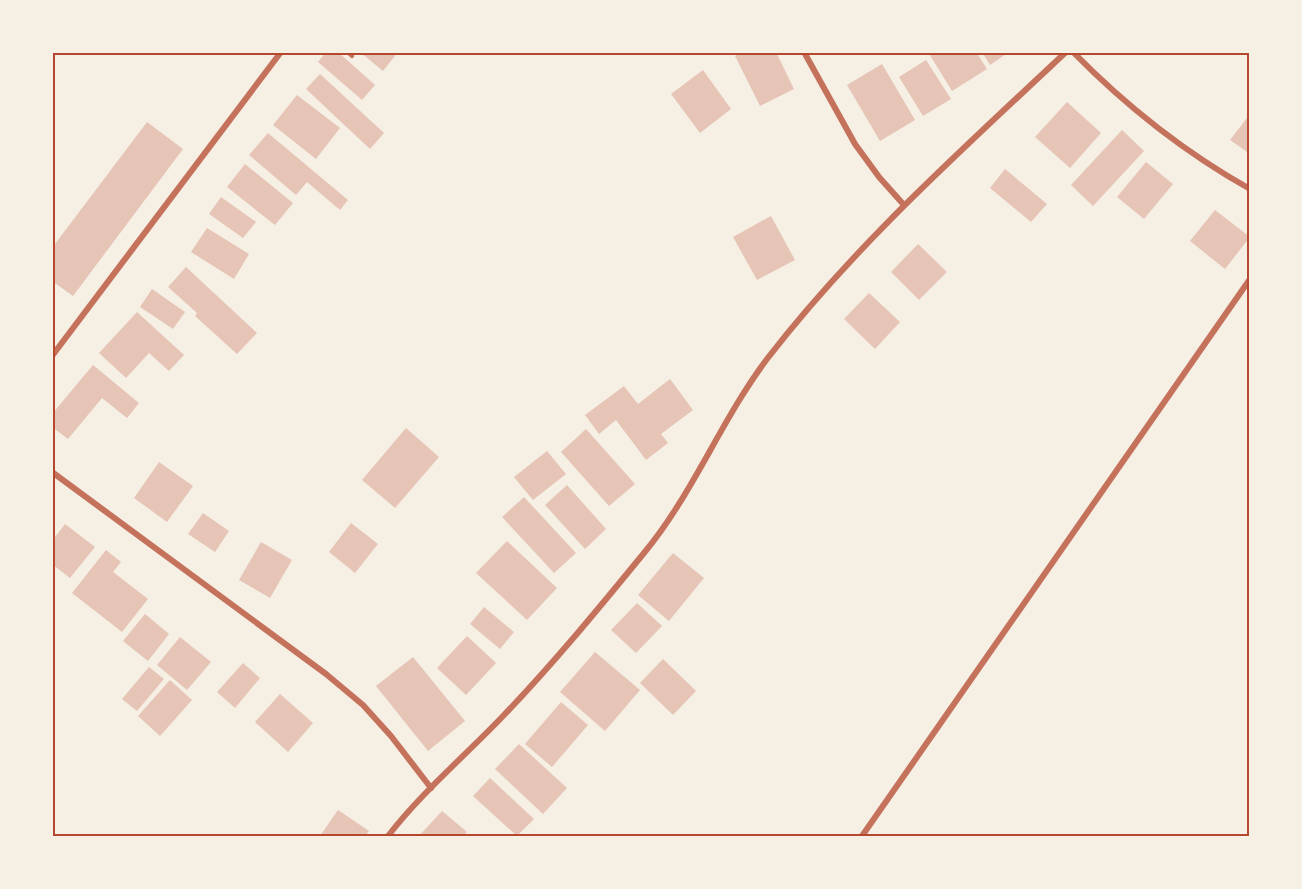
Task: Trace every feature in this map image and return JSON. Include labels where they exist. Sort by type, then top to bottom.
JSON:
[{"type":"street","points":[[52,356],[281,52]]},
{"type":"street","points":[[804,52],[855,144],[879,177],[904,205]]},
{"type":"street","points":[[388,837],[431,788],[536,680],[646,551],[669,518],[734,409],[766,361],[838,273],[904,205],[1066,52]]},
{"type":"street","points":[[1073,52],[1111,89],[1169,138],[1218,172],[1250,189]]},
{"type":"street","points":[[862,837],[1250,279]]},
{"type":"street","points":[[52,472],[326,674],[363,705],[391,736],[431,788]]},
{"type":"building","points":[[326,52],[338,52],[375,85],[362,100],[318,62]]},
{"type":"building","points":[[360,52],[398,52],[383,71]]},
{"type":"building","points":[[741,52],[776,52],[794,89],[760,106],[735,56]]},
{"type":"building","points":[[928,52],[976,52],[987,69],[952,91]]},
{"type":"building","points":[[982,52],[1009,52],[990,65]]},
{"type":"building","points":[[926,60],[951,99],[923,116],[899,77]]},
{"type":"building","points":[[882,64],[915,120],[880,141],[847,85]]},
{"type":"building","points":[[703,70],[731,109],[700,133],[671,94]]},
{"type":"building","points":[[320,74],[384,133],[370,149],[306,89]]},
{"type":"building","points":[[297,95],[340,128],[316,159],[273,125]]},
{"type":"building","points":[[1067,102],[1101,133],[1070,168],[1035,137]]},
{"type":"building","points":[[1250,114],[1250,154],[1230,140]]},
{"type":"building","points":[[147,122],[183,149],[73,296],[52,281],[52,248]]},
{"type":"building","points":[[1122,130],[1144,151],[1093,206],[1071,185]]},
{"type":"building","points":[[268,133],[348,200],[340,210],[307,182],[296,195],[249,155]]},
{"type":"building","points":[[1146,162],[1173,184],[1144,219],[1117,197]]},
{"type":"building","points":[[245,164],[293,203],[275,225],[227,187]]},
{"type":"building","points":[[1005,169],[1047,204],[1031,222],[990,188]]},
{"type":"building","points":[[221,197],[256,222],[243,238],[209,214]]},
{"type":"building","points":[[1215,210],[1250,237],[1225,269],[1190,241]]},
{"type":"building","points":[[771,216],[795,260],[757,280],[733,237]]},
{"type":"building","points":[[207,228],[249,254],[234,279],[191,252]]},
{"type":"building","points":[[918,244],[947,272],[919,300],[891,272]]},
{"type":"building","points":[[186,267],[257,333],[237,354],[195,316],[197,313],[168,287]]},
{"type":"building","points":[[152,289],[185,312],[173,329],[140,307]]},
{"type":"building","points":[[869,293],[900,322],[875,349],[844,319]]},
{"type":"building","points":[[137,312],[184,355],[169,371],[149,353],[126,378],[99,353]]},
{"type":"building","points":[[93,365],[139,403],[127,418],[102,398],[68,439],[52,427],[52,414]]},
{"type":"building","points":[[670,379],[693,410],[661,434],[668,443],[646,460],[616,420],[599,434],[585,415],[624,386],[638,404]]},
{"type":"building","points":[[406,428],[439,457],[395,508],[362,480]]},
{"type":"building","points":[[586,429],[635,484],[609,506],[561,452]]},
{"type":"building","points":[[547,451],[566,474],[533,500],[514,477]]},
{"type":"building","points":[[159,462],[193,486],[167,522],[134,498]]},
{"type":"building","points":[[567,485],[606,529],[585,549],[545,505]]},
{"type":"building","points":[[524,497],[576,553],[554,573],[502,517]]},
{"type":"building","points":[[203,513],[229,531],[215,552],[188,534]]},
{"type":"building","points":[[351,523],[378,544],[355,573],[329,552]]},
{"type":"building","points":[[65,524],[95,547],[70,578],[52,564],[52,541]]},
{"type":"building","points":[[507,541],[557,588],[527,620],[476,573]]},
{"type":"building","points":[[261,542],[292,560],[270,598],[239,580]]},
{"type":"building","points":[[106,550],[121,562],[113,572],[148,599],[122,632],[72,593]]},
{"type":"building","points":[[673,553],[704,578],[669,621],[638,595]]},
{"type":"building","points":[[637,603],[662,626],[636,653],[611,630]]},
{"type":"building","points":[[484,607],[514,632],[500,649],[470,624]]},
{"type":"building","points":[[145,614],[169,634],[148,661],[123,641]]},
{"type":"building","points":[[467,636],[496,663],[466,695],[437,668]]},
{"type":"building","points":[[180,637],[211,662],[187,690],[157,665]]},
{"type":"building","points":[[595,652],[640,690],[605,731],[560,692]]},
{"type":"building","points":[[413,657],[465,721],[428,751],[376,686]]},
{"type":"building","points":[[663,659],[696,691],[673,715],[640,683]]},
{"type":"building","points":[[243,663],[260,678],[235,708],[217,692]]},
{"type":"building","points":[[149,667],[164,679],[137,711],[122,699]]},
{"type":"building","points":[[170,680],[192,700],[160,736],[138,716]]},
{"type":"building","points":[[280,694],[313,723],[288,752],[255,722]]},
{"type":"building","points":[[561,702],[588,725],[552,767],[525,744]]},
{"type":"building","points":[[519,744],[567,788],[543,814],[495,769]]},
{"type":"building","points":[[490,778],[534,819],[517,836],[473,796]]},
{"type":"building","points":[[338,810],[369,831],[365,836],[320,836]]},
{"type":"building","points":[[442,811],[467,832],[463,836],[419,836]]}]
